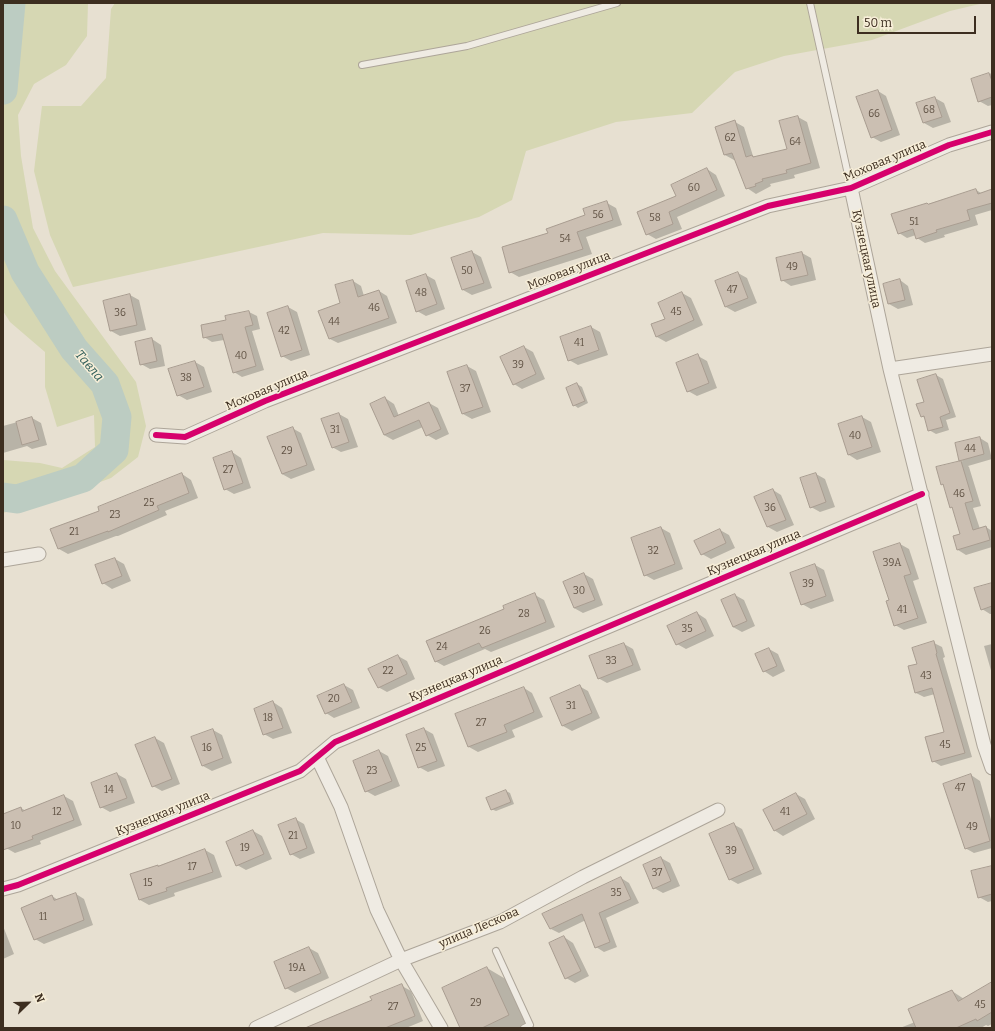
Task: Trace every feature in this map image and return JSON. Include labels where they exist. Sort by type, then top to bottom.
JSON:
[{"type":"street","name":"Моховая улица","points":[[156,435],[186,437],[265,401],[768,206],[851,188],[949,145],[992,132]]},
{"type":"street","name":"Кузнецкая улица","points":[[851,188],[890,369],[984,745],[992,768]]},
{"type":"street","points":[[890,369],[992,354]]},
{"type":"street","name":"Кузнецкая улица","points":[[3,889],[18,885],[300,770],[335,742],[922,494]]},
{"type":"street","points":[[3,560],[39,554]]},
{"type":"street","points":[[317,757],[341,807],[377,910],[401,960],[441,1028]]},
{"type":"street","name":"улица Лескова","points":[[256,1028],[401,960],[500,922],[583,877],[718,810]]},
{"type":"lane","points":[[362,65],[467,46],[617,3]]},
{"type":"lane","points":[[810,3],[851,188]]},
{"type":"lane","points":[[496,950],[530,1025],[524,1028]]},
{"type":"green space","points":[[3,3],[88,3],[87,36],[66,65],[34,84],[18,115],[21,156],[33,228],[55,271],[136,382],[146,426],[138,457],[111,478],[62,496],[3,513],[3,460],[40,463],[62,468],[95,447],[94,415],[57,427],[45,387],[45,352],[10,322],[3,311]]},
{"type":"green space","points":[[115,3],[984,3],[950,11],[872,40],[784,56],[735,72],[692,113],[616,122],[526,151],[512,200],[479,217],[411,235],[323,233],[73,287],[50,235],[34,171],[42,106],[81,106],[106,78],[111,9]]},
{"type":"building","points":[[989,73],[992,81],[992,97],[978,102],[971,79]]},
{"type":"building","points":[[878,90],[892,130],[871,138],[856,97]]},
{"type":"building","points":[[935,97],[942,117],[923,123],[916,103]]},
{"type":"building","points":[[798,116],[811,163],[786,170],[787,173],[762,179],[763,181],[755,184],[756,186],[746,189],[732,153],[724,155],[715,127],[735,120],[746,157],[752,155],[753,157],[787,149],[779,121]]},
{"type":"building","points":[[707,168],[717,190],[669,212],[673,224],[646,235],[637,212],[676,196],[671,185]]},
{"type":"building","points":[[976,189],[978,194],[992,189],[992,203],[967,210],[970,220],[936,230],[937,232],[916,239],[913,229],[898,234],[891,214]]},
{"type":"building","points":[[607,201],[613,220],[577,232],[583,249],[509,273],[502,247],[548,233],[546,229],[585,215],[583,209]]},
{"type":"building","points":[[472,251],[484,283],[462,290],[451,258]]},
{"type":"building","points":[[802,252],[808,275],[781,281],[776,258]]},
{"type":"building","points":[[738,272],[748,298],[725,307],[715,281]]},
{"type":"building","points":[[426,274],[437,304],[416,312],[406,281]]},
{"type":"building","points":[[900,279],[905,300],[888,304],[883,284]]},
{"type":"building","points":[[353,280],[358,297],[379,290],[389,318],[329,339],[318,311],[340,303],[335,285]]},
{"type":"building","points":[[682,292],[694,320],[656,337],[651,324],[665,319],[658,303]]},
{"type":"building","points":[[130,294],[137,325],[110,331],[103,301]]},
{"type":"building","points":[[288,306],[302,350],[281,357],[267,313]]},
{"type":"building","points":[[249,311],[253,325],[245,327],[256,366],[233,373],[222,334],[203,338],[201,325],[226,320],[225,316]]},
{"type":"building","points":[[591,326],[599,350],[568,361],[560,337]]},
{"type":"building","points":[[152,338],[157,361],[140,365],[135,342]]},
{"type":"building","points":[[524,346],[536,374],[513,385],[500,357]]},
{"type":"building","points":[[698,354],[709,383],[687,392],[676,363]]},
{"type":"building","points":[[195,361],[204,387],[177,396],[168,369]]},
{"type":"building","points":[[467,365],[483,407],[462,414],[447,372]]},
{"type":"building","points":[[936,374],[950,413],[940,417],[943,427],[928,431],[924,416],[921,417],[916,404],[924,402],[917,380]]},
{"type":"building","points":[[577,383],[585,401],[573,406],[566,388]]},
{"type":"building","points":[[385,397],[394,417],[429,402],[441,429],[426,436],[419,420],[384,435],[370,404]]},
{"type":"building","points":[[339,413],[349,442],[332,448],[321,419]]},
{"type":"building","points":[[862,416],[872,447],[848,455],[838,424]]},
{"type":"building","points":[[32,417],[39,440],[22,445],[16,422]]},
{"type":"building","points":[[293,427],[307,465],[282,474],[267,437]]},
{"type":"building","points":[[980,437],[984,454],[959,461],[955,443]]},
{"type":"building","points":[[232,451],[243,483],[224,490],[213,458]]},
{"type":"building","points":[[961,461],[973,501],[965,503],[973,530],[986,526],[990,540],[957,550],[953,536],[960,534],[952,507],[950,508],[936,467]]},
{"type":"building","points":[[182,473],[189,493],[157,506],[159,510],[108,532],[58,549],[50,529],[99,511],[98,507]]},
{"type":"building","points":[[816,473],[826,502],[810,508],[800,478]]},
{"type":"building","points":[[773,489],[786,520],[767,527],[754,497]]},
{"type":"building","points":[[661,527],[675,564],[644,576],[631,538]]},
{"type":"building","points":[[720,529],[726,543],[701,555],[694,541]]},
{"type":"building","points":[[900,543],[911,574],[904,576],[918,618],[894,626],[886,601],[889,600],[873,552]]},
{"type":"building","points":[[115,558],[122,576],[102,584],[95,565]]},
{"type":"building","points":[[815,564],[826,596],[801,605],[790,573]]},
{"type":"building","points":[[584,573],[595,600],[574,608],[563,582]]},
{"type":"building","points":[[992,583],[992,606],[981,610],[974,588]]},
{"type":"building","points":[[535,593],[546,622],[482,648],[479,643],[435,662],[426,641],[504,609],[503,606]]},
{"type":"building","points":[[735,594],[747,621],[733,627],[721,600]]},
{"type":"building","points":[[697,612],[706,631],[676,645],[667,626]]},
{"type":"building","points":[[934,641],[936,654],[965,753],[932,762],[925,737],[944,732],[932,688],[915,693],[908,666],[917,664],[912,648]]},
{"type":"building","points":[[624,643],[633,665],[598,679],[589,656]]},
{"type":"building","points":[[769,648],[777,666],[763,672],[755,654]]},
{"type":"building","points":[[398,655],[407,674],[378,688],[368,669]]},
{"type":"building","points":[[344,684],[352,702],[325,714],[317,696]]},
{"type":"building","points":[[580,685],[592,713],[562,726],[550,698]]},
{"type":"building","points":[[524,687],[534,712],[504,725],[507,732],[468,747],[455,714]]},
{"type":"building","points":[[273,701],[283,728],[263,735],[254,709]]},
{"type":"building","points":[[424,728],[437,761],[418,768],[406,735]]},
{"type":"building","points":[[213,729],[223,758],[202,766],[191,737]]},
{"type":"building","points":[[155,737],[172,779],[152,787],[135,745]]},
{"type":"building","points":[[379,750],[392,781],[365,792],[353,761]]},
{"type":"building","points":[[117,773],[127,798],[100,808],[91,783]]},
{"type":"building","points":[[971,774],[990,841],[965,849],[943,784]]},
{"type":"building","points":[[506,790],[511,802],[491,810],[486,798]]},
{"type":"building","points":[[796,793],[807,814],[774,831],[763,810]]},
{"type":"building","points":[[64,795],[74,820],[32,836],[33,839],[3,850],[3,814],[21,807],[22,811]]},
{"type":"building","points":[[296,818],[307,848],[290,855],[278,825]]},
{"type":"building","points":[[734,823],[754,869],[729,880],[709,834]]},
{"type":"building","points":[[253,830],[264,854],[236,866],[226,842]]},
{"type":"building","points":[[205,849],[213,872],[166,888],[167,891],[139,900],[130,874],[158,866]]},
{"type":"building","points":[[661,857],[671,881],[653,889],[643,865]]},
{"type":"building","points":[[992,866],[992,894],[978,898],[971,871]]},
{"type":"building","points":[[621,877],[631,899],[599,913],[610,942],[595,948],[582,914],[550,929],[542,914]]},
{"type":"building","points":[[76,893],[84,920],[34,940],[21,908],[52,895],[54,900]]},
{"type":"building","points":[[564,936],[581,971],[565,979],[549,943]]},
{"type":"building","points":[[309,947],[321,973],[285,989],[274,962]]},
{"type":"building","points":[[487,967],[509,1015],[482,1028],[460,1028],[442,988]]},
{"type":"building","points":[[992,982],[992,1012],[977,1021],[976,1019],[956,1028],[916,1028],[908,1009],[952,990],[958,1001]]},
{"type":"building","points":[[402,984],[415,1016],[385,1028],[305,1028],[372,1000],[370,997]]},
{"type":"waterway","name":"Тавла","points":[[3,90],[11,3]]},
{"type":"waterway","name":"Тавла","points":[[3,220],[25,272],[74,349],[105,384],[117,417],[114,450],[83,478],[17,499],[3,497]]},
{"type":"cycle path","points":[[156,435],[185,437],[265,401],[768,206],[851,188],[949,145],[992,132]]},
{"type":"cycle path","points":[[3,889],[18,885],[300,771],[335,742],[922,494]]}]
